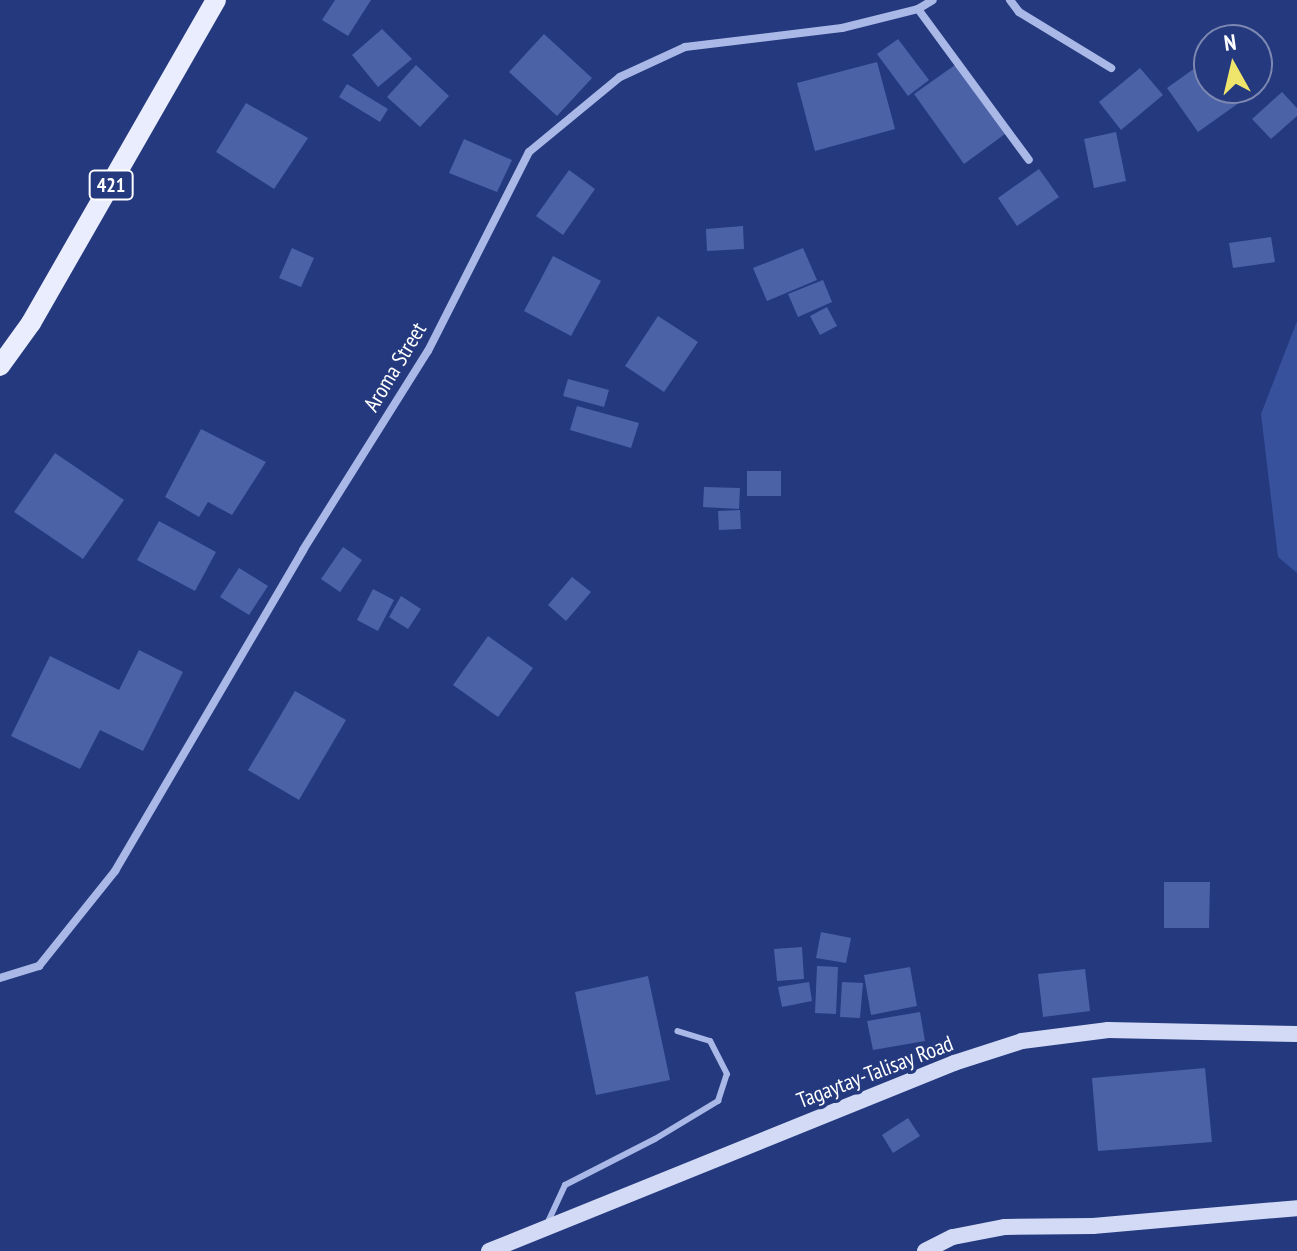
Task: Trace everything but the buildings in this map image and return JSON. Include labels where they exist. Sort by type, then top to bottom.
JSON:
[{"type":"main road","name":"421","points":[[0,366],[31,323],[216,0]]},
{"type":"main road","name":"Tagaytay-Talisay Road","points":[[489,1251],[954,1063],[1022,1041],[1108,1030],[1297,1034]]},
{"type":"main road","points":[[925,1251],[953,1237],[978,1230],[1093,1226],[1297,1208]]},
{"type":"street","name":"Aroma Street","points":[[0,978],[39,966],[115,871],[303,550],[428,351],[529,152],[620,77],[685,47],[842,28],[918,9],[933,0]]},
{"type":"street","points":[[1010,0],[1019,12],[1111,68]]},
{"type":"street","points":[[918,9],[1029,160]]},
{"type":"lane","points":[[546,1226],[565,1185],[655,1139],[718,1101],[727,1074],[710,1041],[678,1031]]},
{"type":"shaded area","points":[[1297,321],[1297,573],[1278,557],[1261,414]]}]
